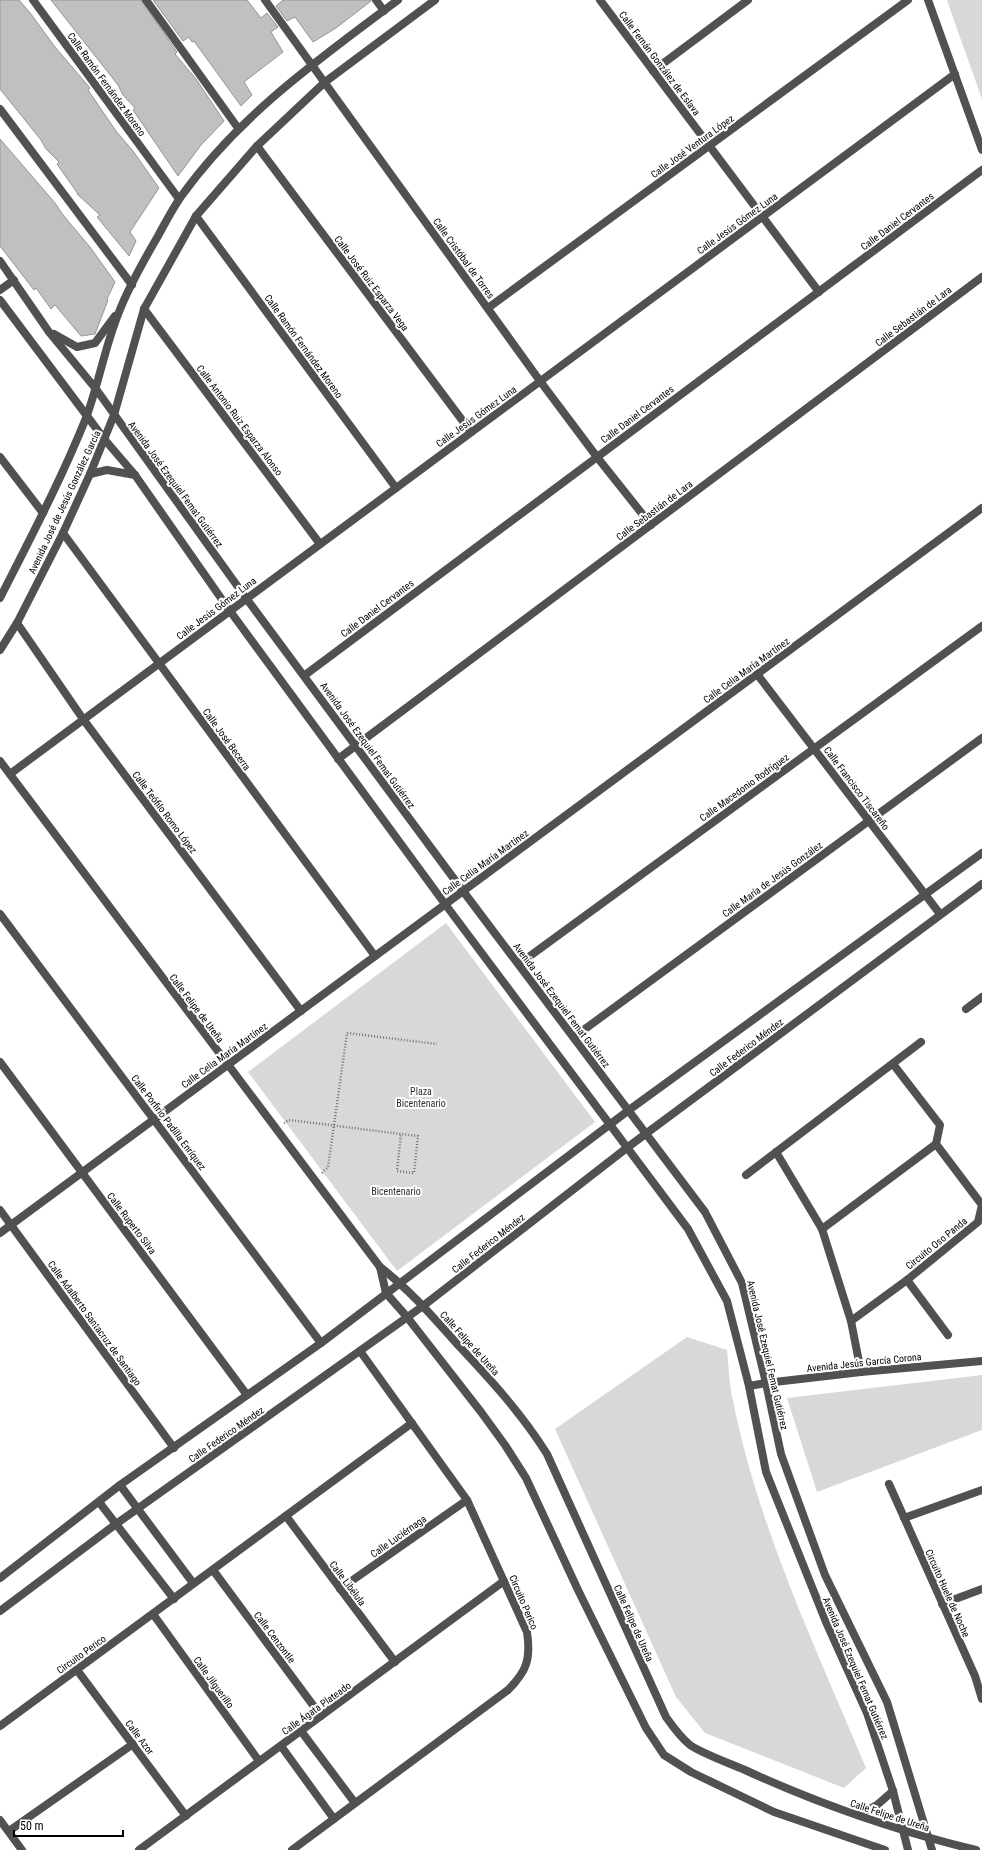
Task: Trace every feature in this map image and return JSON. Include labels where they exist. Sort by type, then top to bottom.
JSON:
[{"type":"street","name":"Calle Ramón Fernández Moreno","points":[[32,0],[179,200]]},
{"type":"street","points":[[146,0],[238,128]]},
{"type":"street","name":"Calle Cristóbal de Torres","points":[[265,0],[540,381],[597,457],[651,525]]},
{"type":"street","points":[[376,0],[384,11]]},
{"type":"street","name":"Avenida José de Jesús González García","points":[[0,598],[64,469],[86,416],[96,389],[118,312],[179,200],[201,170],[238,128],[312,65],[398,0]]},
{"type":"street","name":"Avenida José de Jesús González García","points":[[0,650],[17,623],[63,533],[90,474],[114,415],[144,309],[196,216],[257,146],[325,82],[435,0]]},
{"type":"street","name":"Calle Fernán González de Eslava","points":[[600,0],[819,292]]},
{"type":"street","points":[[653,71],[748,0]]},
{"type":"street","name":"Calle José Ventura López","points":[[488,308],[908,0]]},
{"type":"street","points":[[928,0],[982,150]]},
{"type":"street","name":"Calle Jesús Gómez Luna","points":[[10,774],[955,74]]},
{"type":"street","points":[[0,109],[132,285]]},
{"type":"street","name":"Calle José Ruiz Esparza Vega","points":[[257,146],[471,432]]},
{"type":"street","name":"Calle Daniel Cervantes","points":[[305,675],[982,170]]},
{"type":"street","name":"Calle Ramón Fernández Moreno","points":[[196,216],[396,488]]},
{"type":"street","name":"Avenida José Ezequiel Femat Gutiérrez","points":[[0,261],[50,332],[96,389],[246,598],[305,675],[463,891],[630,1110],[705,1212],[742,1283],[781,1454],[825,1575],[887,1702],[932,1850]]},
{"type":"street","name":"Calle Sebastián de Lara","points":[[338,759],[982,277]]},
{"type":"street","points":[[0,290],[14,280]]},
{"type":"street","name":"Avenida José Ezequiel Femat Gutiérrez","points":[[0,300],[86,416],[135,475],[230,611],[338,759],[688,1229],[727,1301],[749,1386],[766,1472],[826,1622],[866,1713],[893,1791],[908,1850]]},
{"type":"street","name":"Calle Antonio Ruiz Esparza Alonso","points":[[144,309],[320,544]]},
{"type":"street","points":[[50,332],[77,347],[95,343],[118,312]]},
{"type":"street","points":[[0,457],[43,513]]},
{"type":"street","points":[[90,474],[107,470],[135,475]]},
{"type":"street","name":"Calle Celia María Martínez","points":[[0,1233],[982,508]]},
{"type":"street","name":"Calle José Becerra","points":[[63,533],[375,956]]},
{"type":"street","name":"Calle Teófilo Romo López","points":[[17,623],[83,719],[301,1011]]},
{"type":"street","name":"Calle Macedonio Rodríguez","points":[[518,964],[982,626]]},
{"type":"street","name":"Calle Francisco Tiscareño","points":[[757,674],[940,914]]},
{"type":"street","name":"Calle María de Jesús González","points":[[574,1037],[982,738]]},
{"type":"street","name":"Calle Felipe de Ureña","points":[[0,761],[380,1267],[401,1283],[423,1306],[495,1385],[536,1436],[548,1454],[666,1717],[678,1733],[690,1745],[782,1787],[929,1839],[976,1850]]},
{"type":"street","name":"Calle Federico Méndez","points":[[0,1578],[120,1485],[321,1343],[630,1110],[982,853]]},
{"type":"street","name":"Calle Federico Méndez","points":[[0,1610],[116,1524],[423,1306],[628,1147],[982,884]]},
{"type":"street","name":"Calle Porfirio Padilla Enríquez","points":[[0,914],[321,1343]]},
{"type":"street","points":[[966,1009],[982,997]]},
{"type":"street","points":[[746,1175],[921,1042]]},
{"type":"street","name":"Calle Ruperto Silva","points":[[0,1062],[247,1395]]},
{"type":"street","points":[[822,1229],[936,1144],[940,1125],[893,1064]]},
{"type":"street","name":"Circuito Oso Panda","points":[[851,1321],[980,1224],[982,1204],[936,1144]]},
{"type":"street","points":[[776,1152],[822,1229],[851,1321],[861,1372]]},
{"type":"street","name":"Calle Adalberto Santacruz de Santiago","points":[[0,1210],[174,1448]]},
{"type":"street","name":"Calle Felipe de Ureña","points":[[380,1267],[386,1293],[407,1317],[505,1445],[526,1478],[578,1590],[646,1728],[664,1755],[691,1772],[774,1812],[884,1850]]},
{"type":"street","points":[[907,1280],[948,1335]]},
{"type":"street","name":"Circuito Perico","points":[[292,1850],[508,1690],[521,1677],[527,1662],[529,1648],[527,1632],[467,1500],[360,1351]]},
{"type":"street","name":"Avenida Jesús García Corona","points":[[749,1386],[861,1372],[982,1361]]},
{"type":"street","name":"Circuito Perico","points":[[0,1726],[412,1423]]},
{"type":"street","name":"Circuito Huele de Noche","points":[[889,1484],[975,1676],[981,1693]]},
{"type":"street","points":[[120,1485],[193,1583]]},
{"type":"street","points":[[904,1518],[982,1490]]},
{"type":"street","name":"Calle Luciérnaga","points":[[340,1589],[467,1500]]},
{"type":"street","points":[[99,1502],[174,1598]]},
{"type":"street","name":"Calle Libélula","points":[[286,1516],[395,1662]]},
{"type":"street","name":"Calle Cenzontle","points":[[213,1570],[321,1716]]},
{"type":"street","name":"Calle Ágata Plateado","points":[[139,1850],[504,1581]]},
{"type":"street","points":[[942,1604],[982,1589]]},
{"type":"street","name":"Calle Jilguerillo","points":[[153,1614],[259,1761]]},
{"type":"street","name":"Calle Azor","points":[[77,1670],[186,1816]]},
{"type":"street","points":[[301,1731],[355,1803]]},
{"type":"street","points":[[9,1831],[133,1744]]},
{"type":"street","points":[[281,1746],[334,1819]]},
{"type":"street","points":[[858,1815],[877,1805],[893,1791]]},
{"type":"street","points":[[0,1820],[22,1850]]},
{"type":"path","points":[[314,1180],[328,1167],[347,1033],[437,1044]]},
{"type":"path","points":[[276,1130],[289,1120],[418,1136],[414,1173],[397,1171],[401,1134]]},
{"type":"green space","points":[[947,0],[982,0],[982,99],[951,12]]},
{"type":"green space","name":"Plaza Bicentenario","points":[[446,923],[595,1122],[397,1271],[248,1072]]},
{"type":"green space","points":[[687,1337],[727,1350],[732,1395],[744,1449],[773,1542],[790,1588],[866,1768],[844,1788],[705,1733],[676,1697],[555,1429]]},
{"type":"green space","points":[[982,1375],[982,1430],[817,1492],[787,1398]]},
{"type":"building","points":[[0,0],[19,0],[31,14],[55,47],[90,88],[88,90],[116,131],[133,151],[159,188],[130,232],[136,241],[129,256],[97,217],[100,215],[77,194],[57,164],[59,162],[46,149],[41,140],[0,89]]},
{"type":"building","points":[[51,0],[141,0],[177,52],[175,54],[196,79],[224,121],[201,145],[178,176],[133,110],[135,108],[123,95],[118,85]]},
{"type":"building","points":[[153,0],[247,0],[261,18],[267,13],[278,27],[271,32],[283,52],[244,82],[252,95],[241,106],[194,41],[192,42],[189,37],[183,41]]},
{"type":"building","points":[[283,0],[371,1],[336,28],[313,42],[295,17],[287,21],[276,6]]},
{"type":"building","points":[[0,139],[55,203],[63,215],[90,247],[115,282],[107,299],[108,300],[95,334],[81,336],[55,305],[51,309],[36,288],[34,290],[0,246]]},
{"type":"park label","name":"Bicentenario","points":[[396,1191]]}]
